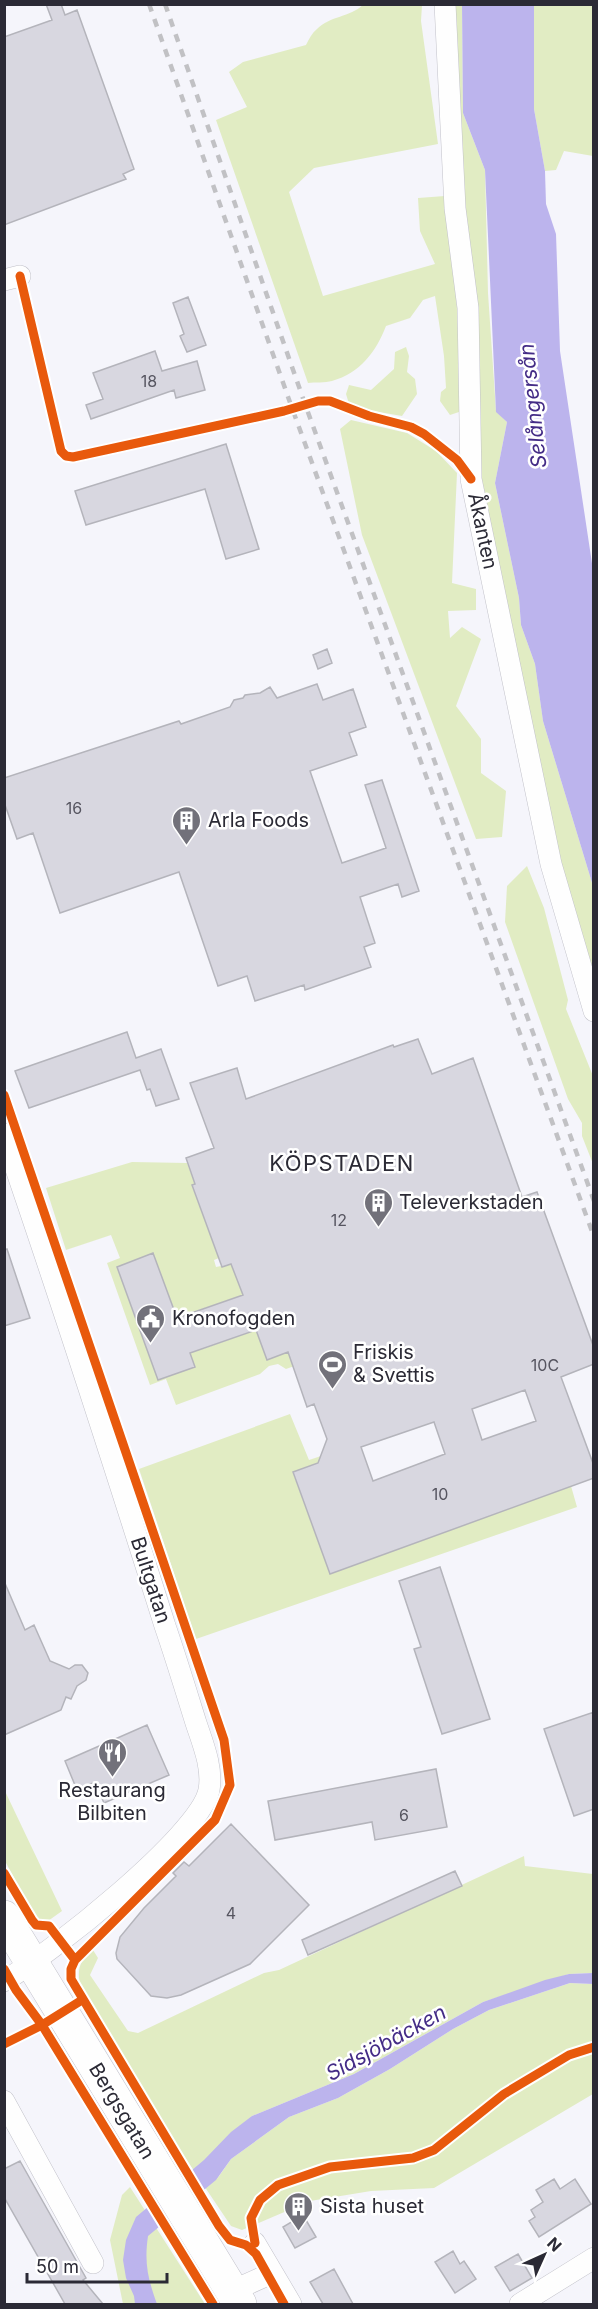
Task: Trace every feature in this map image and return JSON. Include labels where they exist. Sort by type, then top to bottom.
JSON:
[{"type":"highway","name":"Bergsgatan","points":[[4,1917],[18,1973],[236,2298]]},
{"type":"street","name":"Åkanten","points":[[445,4],[455,208],[468,308],[471,479],[551,864],[594,1011]]},
{"type":"street","name":"Bultgatan","points":[[4,1134],[94,1402],[209,1766],[209,1791],[200,1810],[186,1828],[159,1857],[94,1915],[18,1973]]},
{"type":"street","points":[[4,2101],[93,2263]]},
{"type":"street","points":[[255,2243],[291,2304]]},
{"type":"street","points":[[520,2304],[594,2258]]},
{"type":"street","points":[[236,2298],[272,2273]]},
{"type":"green space","points":[[363,5],[422,5],[421,21],[438,144],[314,168],[289,192],[323,296],[435,264],[420,231],[418,198],[445,196],[456,290],[462,411],[450,415],[440,401],[441,392],[446,388],[444,356],[435,296],[423,300],[410,318],[386,326],[372,353],[351,373],[332,381],[308,383],[216,120],[247,107],[229,72],[243,62],[306,45],[314,32],[322,25]]},
{"type":"green space","points":[[450,5],[462,5],[463,113],[485,170],[488,293],[496,411],[507,422],[495,483],[519,598],[521,625],[535,664],[543,721],[593,886],[593,977],[567,888],[477,481],[481,420],[474,290],[452,79]]},
{"type":"green space","points":[[534,5],[593,5],[593,156],[564,151],[556,170],[545,171],[534,109]]},
{"type":"green space","points":[[406,347],[409,356],[407,372],[415,379],[417,394],[402,416],[350,407],[346,394],[349,385],[371,390],[394,369],[395,352]]},
{"type":"green space","points":[[351,420],[407,433],[436,451],[457,473],[452,583],[476,589],[476,610],[448,611],[450,638],[462,627],[481,639],[456,706],[481,739],[481,773],[506,791],[502,837],[476,839],[362,535],[340,429]]},
{"type":"green space","points":[[527,866],[544,908],[568,1000],[566,1009],[593,1076],[593,1164],[582,1136],[582,1123],[568,1099],[505,922],[507,886]]},
{"type":"green space","points":[[132,1162],[187,1163],[195,1184],[192,1186],[219,1258],[214,1260],[216,1267],[231,1264],[243,1295],[190,1313],[203,1349],[256,1330],[267,1360],[294,1349],[300,1364],[286,1369],[278,1364],[269,1366],[260,1374],[176,1405],[166,1379],[150,1385],[107,1263],[120,1258],[111,1235],[66,1250],[46,1188]]},
{"type":"green space","points":[[290,1414],[309,1460],[321,1456],[328,1459],[293,1473],[330,1574],[571,1486],[577,1507],[196,1639],[139,1469]]},
{"type":"green space","points":[[4,1789],[62,1911],[48,1921],[41,1921],[34,1915],[5,1861]]},
{"type":"green space","points":[[524,1856],[525,1866],[593,1874],[593,1973],[569,1974],[483,2002],[354,2074],[252,2116],[217,2179],[231,2159],[289,2117],[338,2098],[489,2010],[570,1983],[593,1984],[593,2094],[434,2188],[371,2191],[310,2201],[242,2230],[231,2226],[180,2150],[82,1990],[79,1973],[84,1958],[93,1950],[98,1958],[90,1975],[128,2031],[138,2033],[264,1973],[279,1970]]},
{"type":"green space","points":[[130,2187],[205,2304],[123,2304],[110,2240],[122,2195]]},
{"type":"water","name":"Selångersån","points":[[462,5],[534,5],[534,109],[545,171],[546,204],[556,234],[560,351],[593,570],[593,886],[543,721],[535,664],[521,625],[519,598],[495,483],[507,422],[496,412],[485,170],[463,113]]},
{"type":"water","points":[[593,1973],[593,1984],[570,1983],[489,2010],[338,2098],[289,2117],[231,2159],[216,2180],[148,2236],[146,2254],[148,2271],[157,2304],[135,2304],[126,2278],[123,2260],[126,2240],[136,2217],[252,2116],[354,2074],[483,2002],[545,1980],[569,1974]]},
{"type":"building","points":[[46,4],[61,4],[65,15],[77,10],[134,169],[123,174],[126,179],[4,225],[4,37],[52,20]]},
{"type":"building","points":[[188,297],[206,345],[187,352],[180,336],[184,334],[173,303]]},
{"type":"building","points":[[155,351],[162,371],[197,361],[205,390],[176,398],[174,390],[91,419],[86,405],[103,399],[93,373]]},
{"type":"building","points":[[226,444],[259,549],[226,559],[205,489],[86,525],[75,491]]},
{"type":"building","points":[[327,649],[332,663],[318,669],[313,655]]},
{"type":"building","name":"Arla Foods","points":[[317,684],[323,700],[353,689],[366,727],[349,733],[357,755],[310,771],[342,863],[386,848],[365,785],[382,780],[419,891],[402,897],[398,884],[360,897],[375,943],[364,947],[371,967],[305,990],[304,985],[255,1001],[247,976],[218,986],[179,872],[60,913],[33,833],[17,839],[4,802],[4,778],[179,721],[181,724],[230,707],[234,700],[243,698],[245,695],[260,693],[270,687],[277,698]]},
{"type":"building","points":[[127,1032],[136,1058],[161,1049],[179,1099],[156,1106],[140,1070],[29,1108],[15,1071]]},
{"type":"building","name":"Televerkstaden","points":[[418,1039],[432,1074],[473,1058],[522,1197],[537,1192],[594,1348],[594,1364],[561,1377],[594,1466],[594,1478],[330,1574],[293,1472],[318,1463],[327,1439],[314,1404],[307,1407],[288,1352],[267,1360],[256,1330],[190,1353],[195,1367],[158,1380],[117,1267],[153,1253],[177,1318],[243,1295],[231,1264],[222,1267],[192,1185],[195,1184],[186,1158],[214,1148],[190,1083],[237,1068],[246,1099],[393,1045],[394,1047]],"holes":[[[525,1390],[536,1421],[482,1440],[472,1409]],[[434,1422],[445,1454],[373,1481],[361,1447]]]},
{"type":"building","points":[[7,1249],[30,1318],[4,1326],[4,1250]]},
{"type":"building","points":[[440,1567],[490,1719],[442,1734],[414,1649],[421,1647],[399,1581]]},
{"type":"building","points":[[4,1581],[25,1630],[34,1625],[50,1661],[69,1669],[75,1665],[82,1665],[88,1673],[86,1680],[77,1686],[71,1699],[66,1697],[61,1710],[4,1735]]},
{"type":"building","points":[[594,1712],[594,1809],[574,1816],[544,1729]]},
{"type":"building","points":[[147,1725],[169,1775],[104,1803],[95,1782],[77,1790],[65,1761]]},
{"type":"building","points":[[436,1769],[447,1827],[375,1840],[372,1822],[275,1840],[268,1801]]},
{"type":"building","points":[[231,1824],[309,1905],[250,1964],[181,1995],[167,1998],[151,1996],[117,1959],[116,1953],[120,1937],[144,1908],[176,1876],[173,1873],[184,1862],[189,1866]]},
{"type":"building","points":[[455,1871],[462,1886],[308,1955],[302,1940]]},
{"type":"building","points":[[20,2161],[86,2278],[83,2280],[103,2304],[65,2304],[4,2197],[4,2169]]},
{"type":"building","points":[[554,2179],[560,2189],[575,2179],[591,2204],[539,2237],[529,2221],[535,2217],[531,2210],[543,2202],[536,2190]]},
{"type":"building","name":"Sista huset","points":[[303,2215],[316,2237],[295,2248],[283,2227]]},
{"type":"building","points":[[453,2251],[460,2264],[464,2261],[476,2279],[455,2293],[435,2262]]},
{"type":"building","points":[[518,2254],[532,2278],[510,2291],[495,2267]]},
{"type":"building","points":[[334,2269],[353,2304],[323,2304],[310,2282]]},
{"type":"railway","points":[[149,4],[292,408],[594,1237]]},
{"type":"railway","points":[[165,4],[305,404],[594,1201]]},
{"type":"cycle path","points":[[20,276],[61,451],[66,456],[73,457],[284,411],[318,401],[330,401],[369,416],[411,427],[424,434],[457,460],[471,479]]},
{"type":"cycle path","points":[[4,1095],[224,1740],[230,1785],[215,1820],[75,1960],[71,1969],[71,1979],[219,2226],[230,2240],[246,2245],[256,2254],[284,2304]]},
{"type":"cycle path","points":[[4,1873],[36,1925],[49,1926],[75,1960]]},
{"type":"cycle path","points":[[4,1969],[16,1990],[42,2025],[213,2304]]},
{"type":"cycle path","points":[[4,2044],[42,2025],[82,2000]]},
{"type":"cycle path","points":[[255,2243],[251,2218],[260,2200],[278,2185],[330,2167],[413,2158],[434,2150],[504,2094],[569,2055],[594,2047]]},
{"type":"place","name":"Arla Foods","points":[[187,846]]},
{"type":"place","name":"Televerkstaden","points":[[378,1228]]},
{"type":"place","name":"Kronofogden","points":[[151,1344]]},
{"type":"place","name":"Friskis & Svettis","points":[[332,1390]]},
{"type":"place","name":"Restaurang Bilbiten","points":[[112,1778]]},
{"type":"place","name":"Sista huset","points":[[299,2232]]},
{"type":"district","name":"KÖPSTADEN","points":[[342,1163]]},
{"type":"water label","name":"Sidsjöbäcken","points":[[386,2043]]}]
